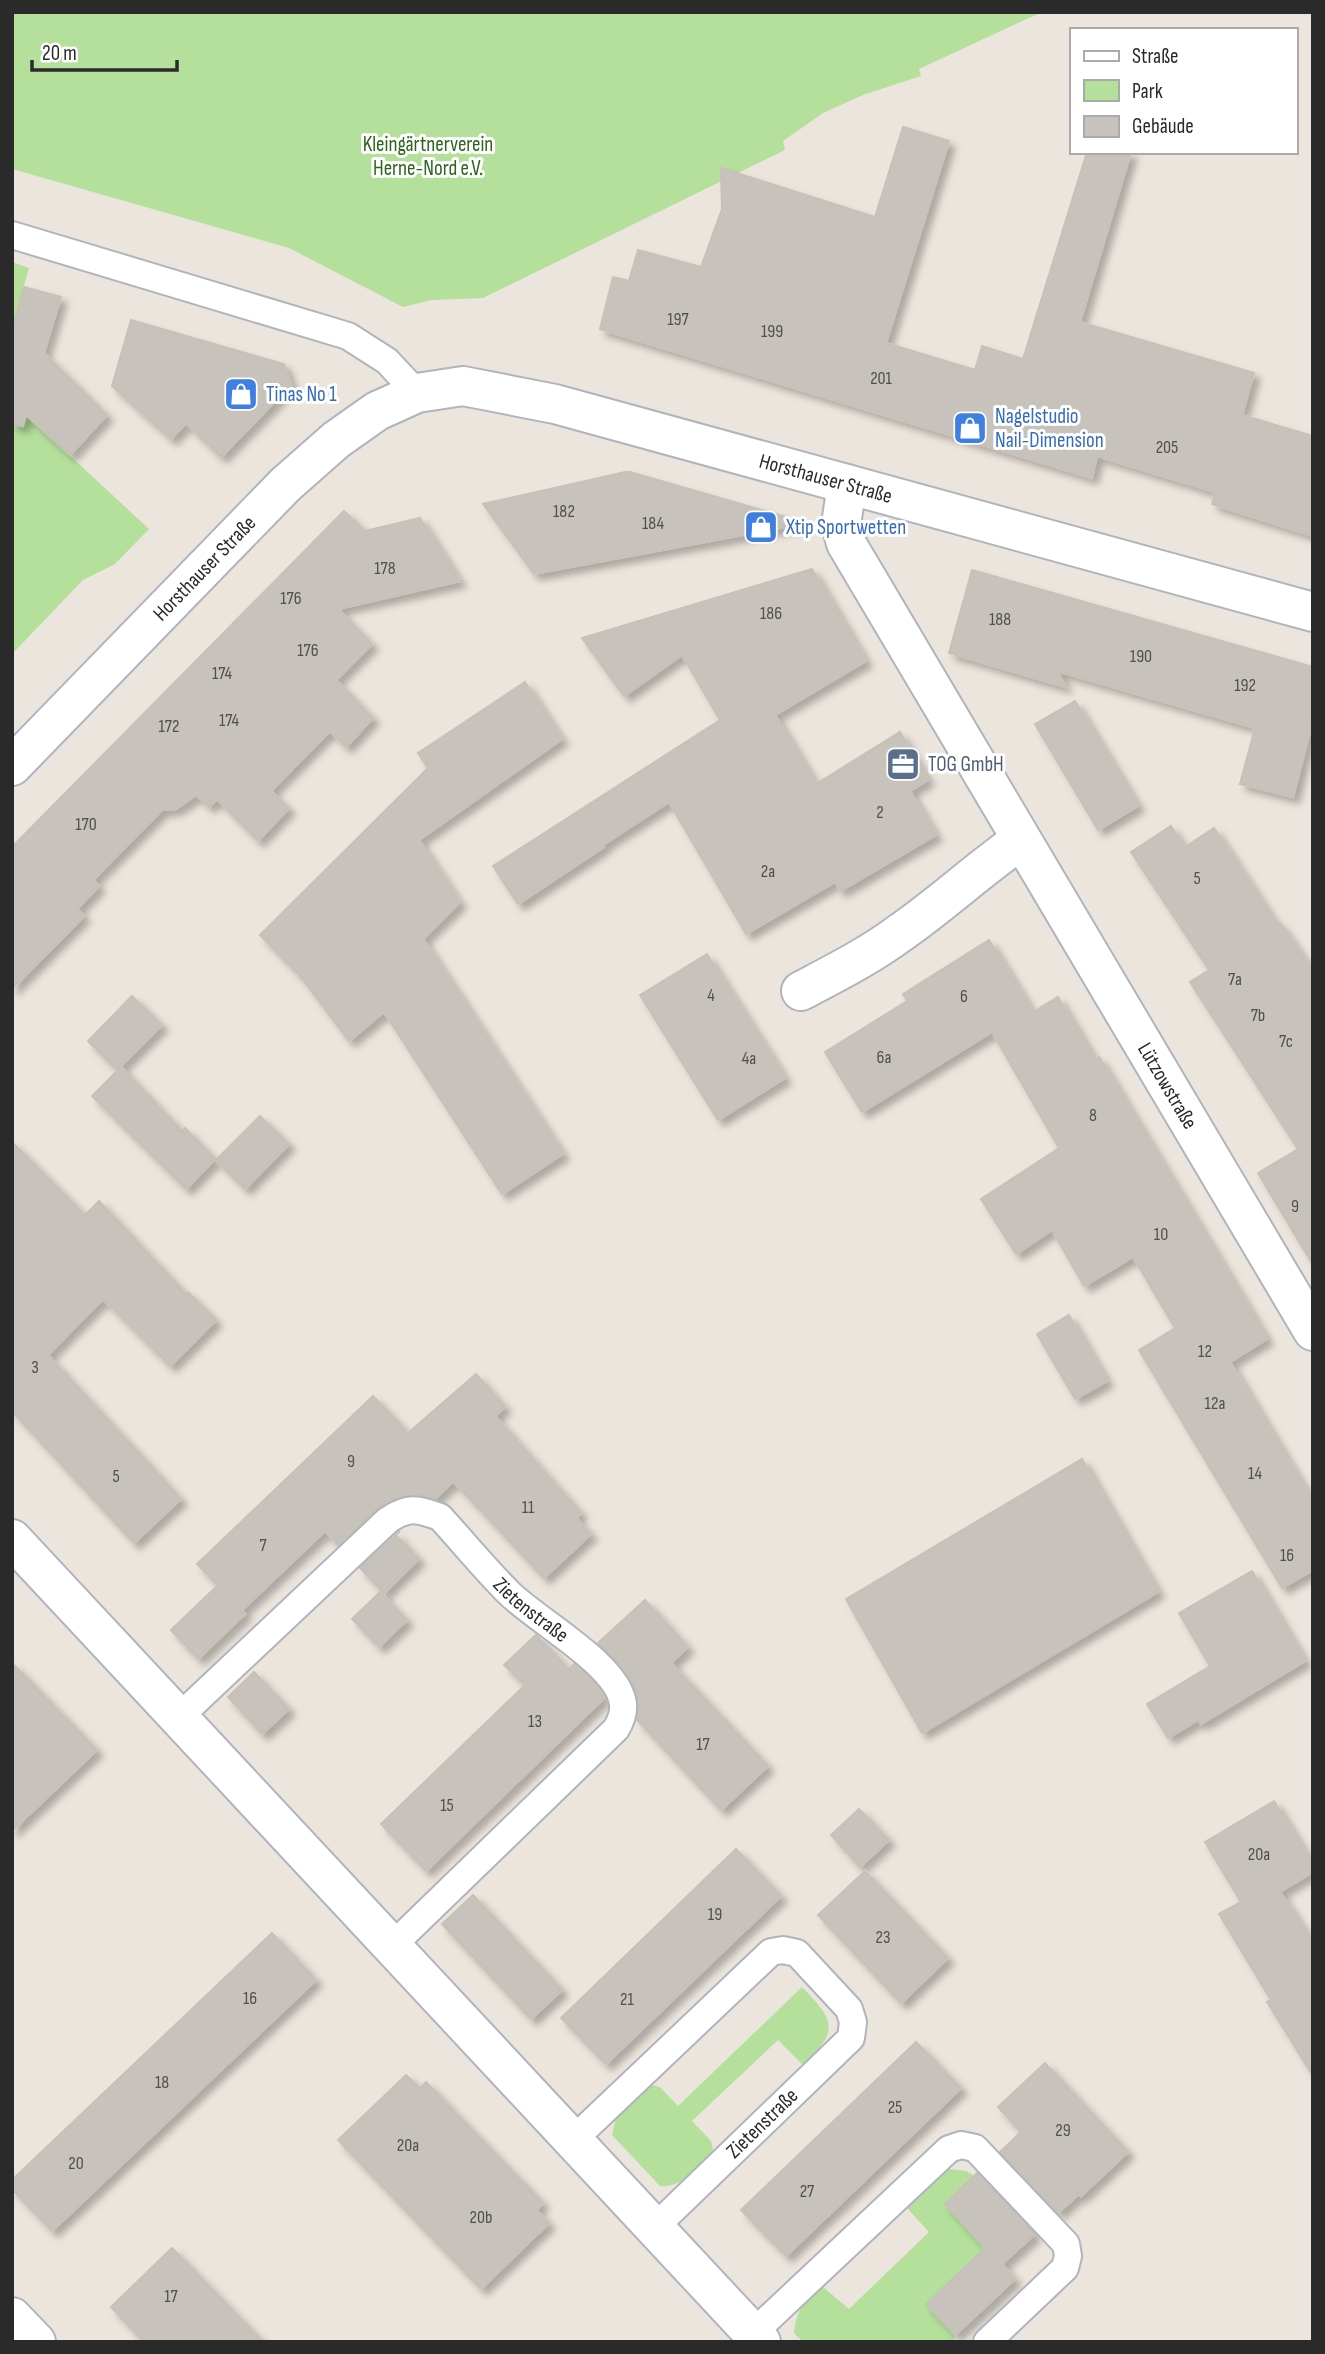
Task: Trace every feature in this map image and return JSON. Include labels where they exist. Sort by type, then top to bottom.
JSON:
[{"type":"street","name":"Horsthauser Straße","points":[[12,766],[285,485],[336,440],[377,411],[416,393],[463,386],[555,404],[1313,612]]},
{"type":"street","name":"Lützowstraße","points":[[847,484],[841,525],[846,543],[1313,1331]]},
{"type":"street","points":[[801,991],[857,961],[900,933],[1021,840]]},
{"type":"street","points":[[12,1539],[757,2337]]},
{"type":"street","points":[[12,2317],[36,2342]]},
{"type":"lane","points":[[12,235],[348,336],[387,361],[416,393]]},
{"type":"lane","name":"Zietenstraße","points":[[178,1718],[388,1520],[403,1510],[425,1512],[440,1517],[510,1594],[601,1666],[623,1701],[623,1716],[616,1729],[392,1946]]},
{"type":"lane","name":"Zietenstraße","points":[[573,2140],[771,1952],[783,1950],[797,1953],[849,2009],[853,2022],[851,2038],[654,2228]]},
{"type":"lane","points":[[757,2337],[949,2149],[961,2145],[975,2148],[1066,2244],[1068,2256],[1065,2268],[987,2342]]},
{"type":"green space","name":"Kleingärtnerverein Herne-Nord e.V.","points":[[12,12],[1042,12],[919,69],[921,76],[863,95],[823,113],[783,141],[785,150],[483,298],[432,300],[403,307],[289,248],[12,169]]},
{"type":"green space","points":[[12,262],[29,268],[12,328]]},
{"type":"green space","points":[[12,402],[149,529],[115,564],[83,580],[12,654]]},
{"type":"green space","points":[[802,1987],[827,2017],[828,2034],[823,2043],[803,2065],[778,2040],[692,2121],[711,2141],[713,2149],[709,2156],[683,2180],[660,2186],[612,2135],[617,2114],[645,2087],[652,2085],[660,2087],[678,2106]]},
{"type":"green space","points":[[949,2169],[966,2171],[975,2176],[945,2204],[985,2248],[926,2304],[956,2337],[951,2342],[803,2342],[794,2333],[795,2326],[802,2306],[811,2294],[823,2287],[849,2309],[929,2232],[907,2208],[924,2184]]},
{"type":"building","points":[[903,127],[949,141],[886,343],[975,370],[982,346],[1023,359],[1086,154],[1130,154],[1080,322],[1254,373],[1242,415],[1313,436],[1313,536],[1212,504],[1215,492],[1097,456],[1092,478],[600,329],[613,277],[629,281],[638,250],[701,267],[722,209],[721,168],[875,217]]},
{"type":"building","points":[[24,287],[61,297],[44,353],[107,415],[70,455],[26,415],[23,426],[12,424],[12,322],[14,323]]},
{"type":"building","points":[[131,320],[284,364],[291,385],[221,457],[186,423],[171,439],[112,386]]},
{"type":"building","points":[[625,472],[807,523],[534,574],[483,504]]},
{"type":"building","points":[[344,511],[365,531],[420,518],[460,581],[338,609],[372,644],[336,680],[373,718],[346,747],[330,731],[271,791],[289,808],[258,841],[217,799],[209,807],[196,795],[176,809],[162,810],[93,880],[99,886],[77,909],[84,916],[12,989],[12,847]]},
{"type":"building","points":[[812,569],[866,661],[775,715],[816,784],[900,732],[928,780],[910,791],[936,835],[840,891],[835,882],[746,934],[669,802],[518,904],[493,866],[720,720],[682,655],[624,696],[582,638]]},
{"type":"building","points":[[972,570],[1313,667],[1313,720],[1293,797],[1240,784],[1255,728],[1057,671],[1066,687],[949,653]]},
{"type":"building","points":[[525,682],[562,739],[419,840],[460,902],[423,939],[563,1154],[502,1194],[384,1012],[349,1041],[300,976],[260,935],[428,768],[418,753]]},
{"type":"building","points":[[1075,701],[1138,806],[1098,830],[1035,724]]},
{"type":"building","points":[[1171,826],[1185,847],[1214,828],[1277,925],[1280,923],[1313,971],[1313,1265],[1258,1173],[1298,1149],[1190,982],[1209,970],[1131,852]]},
{"type":"building","points":[[989,940],[1033,1012],[1058,997],[1095,1060],[1099,1057],[1267,1339],[1230,1362],[1313,1502],[1313,1570],[1282,1588],[1139,1350],[1175,1328],[1133,1257],[1084,1286],[1052,1230],[1016,1254],[981,1199],[1059,1148],[992,1032],[862,1112],[825,1052],[907,1001],[903,994]]},
{"type":"building","points":[[707,954],[785,1078],[718,1120],[640,995]]},
{"type":"building","points":[[132,996],[162,1025],[117,1070],[88,1041]]},
{"type":"building","points":[[121,1067],[182,1131],[185,1128],[215,1159],[186,1189],[92,1096]]},
{"type":"building","points":[[260,1116],[289,1144],[245,1189],[216,1160]]},
{"type":"building","points":[[12,1142],[85,1215],[99,1201],[186,1294],[188,1292],[216,1320],[170,1366],[103,1299],[48,1355],[181,1499],[134,1543],[12,1411]]},
{"type":"building","points":[[1069,1315],[1107,1381],[1075,1399],[1037,1334]]},
{"type":"building","points":[[476,1374],[505,1407],[495,1416],[581,1513],[576,1518],[591,1534],[544,1578],[453,1481],[435,1499],[412,1495],[387,1502],[338,1545],[325,1531],[242,1610],[197,1564],[373,1396],[408,1433]]},
{"type":"building","points":[[1082,1459],[1158,1592],[922,1733],[846,1599]]},
{"type":"building","points":[[400,1531],[396,1535],[419,1559],[384,1593],[360,1568]]},
{"type":"building","points":[[1252,1571],[1305,1661],[1201,1724],[1198,1720],[1168,1738],[1147,1704],[1210,1666],[1179,1613]]},
{"type":"building","points":[[217,1586],[245,1614],[198,1659],[171,1630]]},
{"type":"building","points":[[380,1592],[407,1620],[379,1647],[352,1619]]},
{"type":"building","points":[[645,1600],[688,1647],[671,1663],[768,1766],[721,1810],[637,1720],[639,1703],[631,1680],[619,1663],[598,1643]]},
{"type":"building","points":[[536,1635],[569,1669],[574,1664],[582,1671],[604,1698],[426,1871],[381,1824],[525,1685],[504,1665]]},
{"type":"building","points":[[12,1663],[97,1750],[12,1831]]},
{"type":"building","points":[[254,1672],[289,1709],[262,1734],[228,1697]]},
{"type":"building","points":[[1274,1801],[1313,1865],[1313,1872],[1280,1892],[1313,1943],[1313,2076],[1267,2002],[1271,2000],[1219,1914],[1241,1902],[1205,1842]]},
{"type":"building","points":[[859,1809],[889,1840],[860,1867],[831,1835]]},
{"type":"building","points":[[736,1849],[781,1896],[606,2064],[561,2018]]},
{"type":"building","points":[[865,1871],[948,1958],[901,2003],[818,1915]]},
{"type":"building","points":[[473,1895],[562,1990],[531,2019],[442,1924]]},
{"type":"building","points":[[272,1933],[316,1980],[52,2231],[12,2189],[12,2180]]},
{"type":"building","points":[[916,2042],[961,2088],[786,2256],[741,2210]]},
{"type":"building","points":[[1045,2063],[1128,2152],[1081,2196],[1079,2194],[1058,2213],[1000,2152],[1021,2132],[998,2107]]},
{"type":"building","points":[[406,2075],[420,2088],[426,2082],[543,2203],[536,2210],[549,2223],[481,2289],[338,2140]]},
{"type":"building","points":[[977,2173],[1035,2234],[1002,2264],[1015,2279],[955,2335],[926,2304],[985,2248],[945,2204]]},
{"type":"building","points":[[172,2248],[263,2342],[144,2342],[111,2307]]},
{"type":"place","name":"Tinas No 1","points":[[241,394]]},
{"type":"place","name":"Nagelstudio Nail-Dimension","points":[[970,428]]},
{"type":"place","name":"Xtip Sportwetten","points":[[761,527]]},
{"type":"place","name":"TOG GmbH","points":[[903,764]]}]
